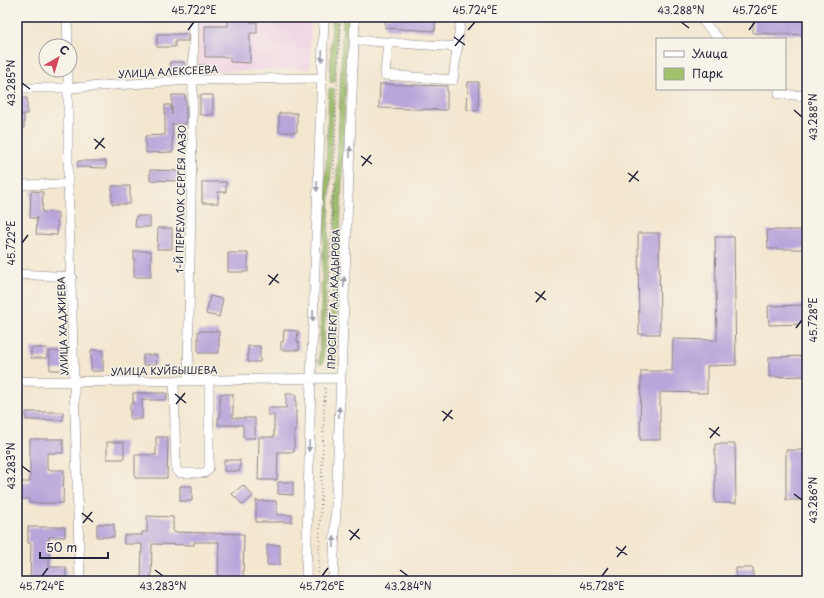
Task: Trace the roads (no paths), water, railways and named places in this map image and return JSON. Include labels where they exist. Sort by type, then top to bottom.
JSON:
[{"type":"street","points":[[67,17],[68,38]]},
{"type":"street","name":"1-Й ПЕРЕУЛОК СЕРГЕЯ ЛАЗО","points":[[188,381],[194,17]]},
{"type":"street","name":"ПРОСПЕКТ А.А.КАДЫРОВА","points":[[306,581],[311,378],[324,17]]},
{"type":"street","name":"ПРОСПЕКТ А.А.КАДЫРОВА","points":[[332,581],[355,17]]},
{"type":"street","points":[[388,42],[385,75],[453,80],[461,17]]},
{"type":"street","points":[[699,17],[718,38]]},
{"type":"street","points":[[354,40],[458,47]]},
{"type":"street","name":"УЛИЦА ХАДЖИЕВА","points":[[68,78],[68,184],[80,581]]},
{"type":"street","name":"УЛИЦА АЛЕКСЕЕВА","points":[[17,88],[68,88],[192,80],[321,78]]},
{"type":"street","points":[[779,90],[779,94],[807,96]]},
{"type":"street","points":[[17,185],[68,184]]},
{"type":"street","points":[[17,274],[72,277]]},
{"type":"street","name":"УЛИЦА КУЙБЫШЕВА","points":[[17,381],[174,382],[340,378]]},
{"type":"street","points":[[174,382],[176,470],[180,473],[204,473],[209,468],[209,381]]}]
